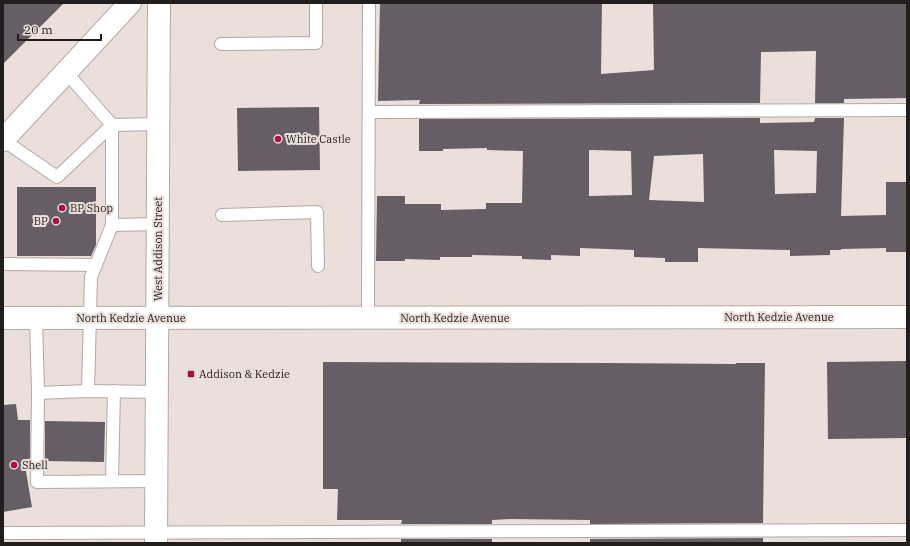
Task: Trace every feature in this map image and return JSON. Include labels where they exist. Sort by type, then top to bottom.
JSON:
[{"type":"main road","points":[[3,140],[130,3]]},
{"type":"main road","name":"West Addison Street","points":[[156,538],[159,3]]},
{"type":"main road","name":"North Kedzie Avenue","points":[[3,318],[907,317]]},
{"type":"lane","points":[[221,44],[316,43],[316,3]]},
{"type":"lane","points":[[368,318],[369,3]]},
{"type":"lane","points":[[66,72],[112,125],[112,225],[91,277],[88,391]]},
{"type":"lane","points":[[369,112],[907,110]]},
{"type":"lane","points":[[3,140],[57,177],[112,125],[158,124]]},
{"type":"lane","points":[[222,215],[317,212],[318,266]]},
{"type":"lane","points":[[112,225],[158,224]]},
{"type":"lane","points":[[3,264],[96,265]]},
{"type":"lane","points":[[36,318],[38,393],[37,482],[112,482],[157,480]]},
{"type":"lane","points":[[38,393],[88,391],[157,392]]},
{"type":"lane","points":[[112,482],[114,391]]},
{"type":"lane","points":[[3,532],[156,538],[907,530]]},
{"type":"building","points":[[3,3],[64,3],[3,64]]},
{"type":"building","points":[[380,3],[602,3],[601,74],[654,70],[653,3],[907,3],[907,98],[844,99],[844,103],[815,103],[816,51],[761,52],[760,103],[419,104],[420,100],[378,101]]},
{"type":"building","name":"White Castle","points":[[319,107],[320,170],[238,171],[237,108]]},
{"type":"building","points":[[760,118],[760,123],[814,122],[815,118],[844,118],[841,216],[886,215],[886,182],[907,182],[907,252],[886,252],[886,248],[841,249],[830,250],[830,255],[790,256],[790,250],[698,248],[698,262],[665,262],[665,258],[634,257],[634,250],[580,248],[580,256],[551,255],[551,260],[522,259],[522,256],[472,255],[472,257],[440,257],[440,260],[405,259],[405,261],[376,261],[377,196],[405,196],[405,204],[441,204],[441,210],[486,209],[486,203],[522,203],[523,151],[487,150],[487,148],[419,151],[419,119]],"holes":[[[589,150],[631,151],[632,195],[589,196]],[[774,150],[817,151],[816,193],[775,194]],[[703,154],[704,202],[649,200],[654,156]]]},
{"type":"building","name":"BP","points":[[17,187],[96,187],[96,245],[91,256],[17,256]]},
{"type":"building","points":[[907,361],[907,438],[828,439],[827,362]]},
{"type":"building","points":[[323,362],[765,363],[763,523],[590,524],[590,520],[511,519],[492,520],[492,524],[401,524],[402,520],[337,520],[338,489],[323,489]]},
{"type":"building","name":"Shell","points":[[16,404],[18,420],[30,420],[30,460],[24,460],[32,507],[3,512],[3,405]]},
{"type":"building","name":"Shell","points":[[45,421],[105,422],[104,462],[45,461]]},
{"type":"building","points":[[763,538],[763,543],[590,543],[590,539]]},
{"type":"building","points":[[401,539],[492,539],[492,543],[401,543]]},
{"type":"place","name":"White Castle","points":[[278,139]]},
{"type":"place","name":"BP Shop","points":[[62,208]]},
{"type":"place","name":"BP","points":[[56,221]]},
{"type":"place","name":"Addison & Kedzie","points":[[191,374]]},
{"type":"place","name":"Shell","points":[[14,465]]}]
